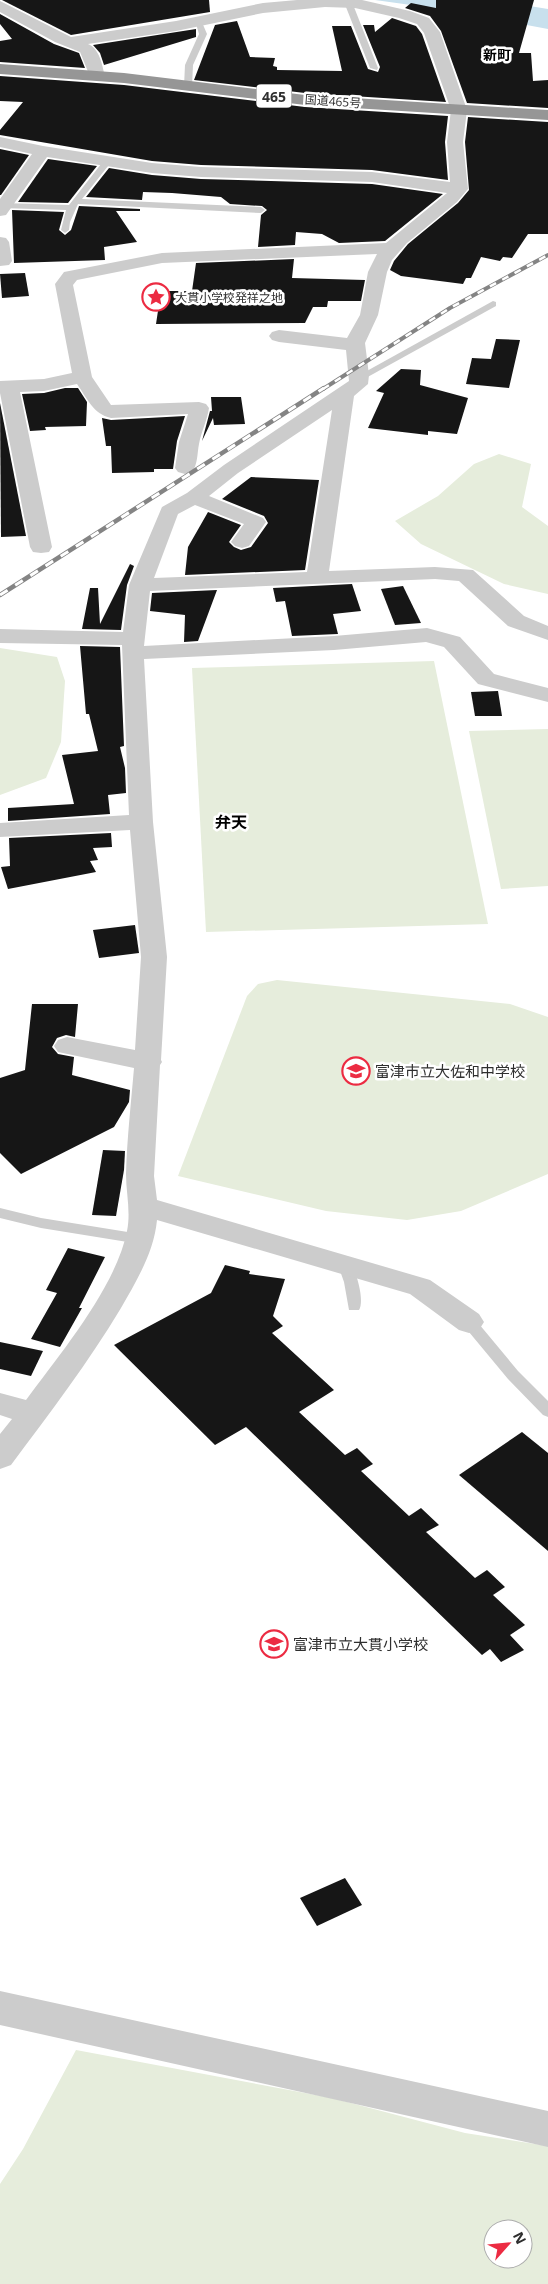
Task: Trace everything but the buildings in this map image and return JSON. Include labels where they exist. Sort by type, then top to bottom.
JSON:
[{"type":"highway","name":"国道465号","points":[[0,69],[97,76],[305,100],[548,116]]},
{"type":"street","points":[[0,1457],[85,1343],[133,1261],[140,1239],[144,1206],[140,1176],[149,1062],[154,958],[141,822],[132,646],[140,585],[169,511],[194,497],[358,384],[360,377],[355,345],[369,315],[374,284],[383,260],[392,248],[423,219],[452,198],[459,188],[455,142],[459,110],[432,32],[423,21],[353,2],[263,8],[198,22],[70,42]]},
{"type":"street","points":[[0,6],[86,49],[91,56],[97,76]]},
{"type":"street","points":[[0,142],[43,152],[201,172],[372,177],[459,188]]},
{"type":"street","points":[[2,208],[43,152]]},
{"type":"street","points":[[0,242],[3,261]]},
{"type":"street","points":[[185,468],[189,442],[197,422],[199,408],[110,412],[104,409],[82,377],[64,284],[71,276],[162,258],[392,248]]},
{"type":"street","points":[[279,336],[355,345]]},
{"type":"street","points":[[41,547],[5,387],[44,385],[82,377]]},
{"type":"street","points":[[317,578],[344,394]]},
{"type":"street","points":[[194,497],[256,522],[242,542]]},
{"type":"street","points":[[140,585],[435,573],[465,575],[516,621],[547,634]]},
{"type":"street","points":[[0,636],[132,646],[334,643],[427,635],[452,642],[486,678],[515,688],[548,695]]},
{"type":"street","points":[[0,830],[141,822]]},
{"type":"street","points":[[67,1046],[149,1062]]},
{"type":"street","points":[[144,1206],[420,1288],[469,1322]]},
{"type":"street","points":[[0,1404],[32,1413]]},
{"type":"street","points":[[0,2008],[548,2128]]},
{"type":"lane","points":[[353,2],[374,68]]},
{"type":"lane","points":[[188,86],[189,65],[203,34],[198,22]]},
{"type":"lane","points":[[65,230],[66,219],[75,204],[108,161]]},
{"type":"lane","points":[[2,208],[75,204],[261,210]]},
{"type":"lane","points":[[360,377],[493,304]]},
{"type":"lane","points":[[0,1213],[41,1223],[140,1239]]},
{"type":"lane","points":[[345,1265],[351,1282],[354,1306]]},
{"type":"lane","points":[[469,1322],[513,1375],[548,1411]]},
{"type":"green space","points":[[499,454],[531,464],[522,507],[548,526],[548,594],[504,584],[421,544],[395,521],[438,496],[474,464]]},
{"type":"green space","points":[[0,648],[57,657],[65,681],[61,742],[46,778],[0,795]]},
{"type":"green space","points":[[434,661],[488,924],[206,932],[192,668]]},
{"type":"green space","points":[[548,729],[548,886],[501,889],[469,731]]},
{"type":"green space","points":[[277,980],[510,1004],[548,1017],[548,1174],[461,1211],[407,1220],[326,1211],[178,1176],[247,996],[258,984]]},
{"type":"green space","points":[[76,2050],[332,2098],[465,2133],[548,2146],[548,2284],[0,2284],[0,2184],[23,2149]]},
{"type":"water","points":[[375,0],[493,0],[548,9],[548,29],[447,10]]},
{"type":"railway","points":[[323,389],[450,308],[548,255]]},
{"type":"railway","points":[[0,595],[324,388]]},
{"type":"place","name":"大貫小学校発祥之地","points":[[156,297]]},
{"type":"place","name":"富津市立大佐和中学校","points":[[356,1071]]},
{"type":"place","name":"富津市立大貫小学校","points":[[274,1644]]},
{"type":"district","name":"新町","points":[[497,54]]},
{"type":"district","name":"弁天","points":[[231,822]]}]
